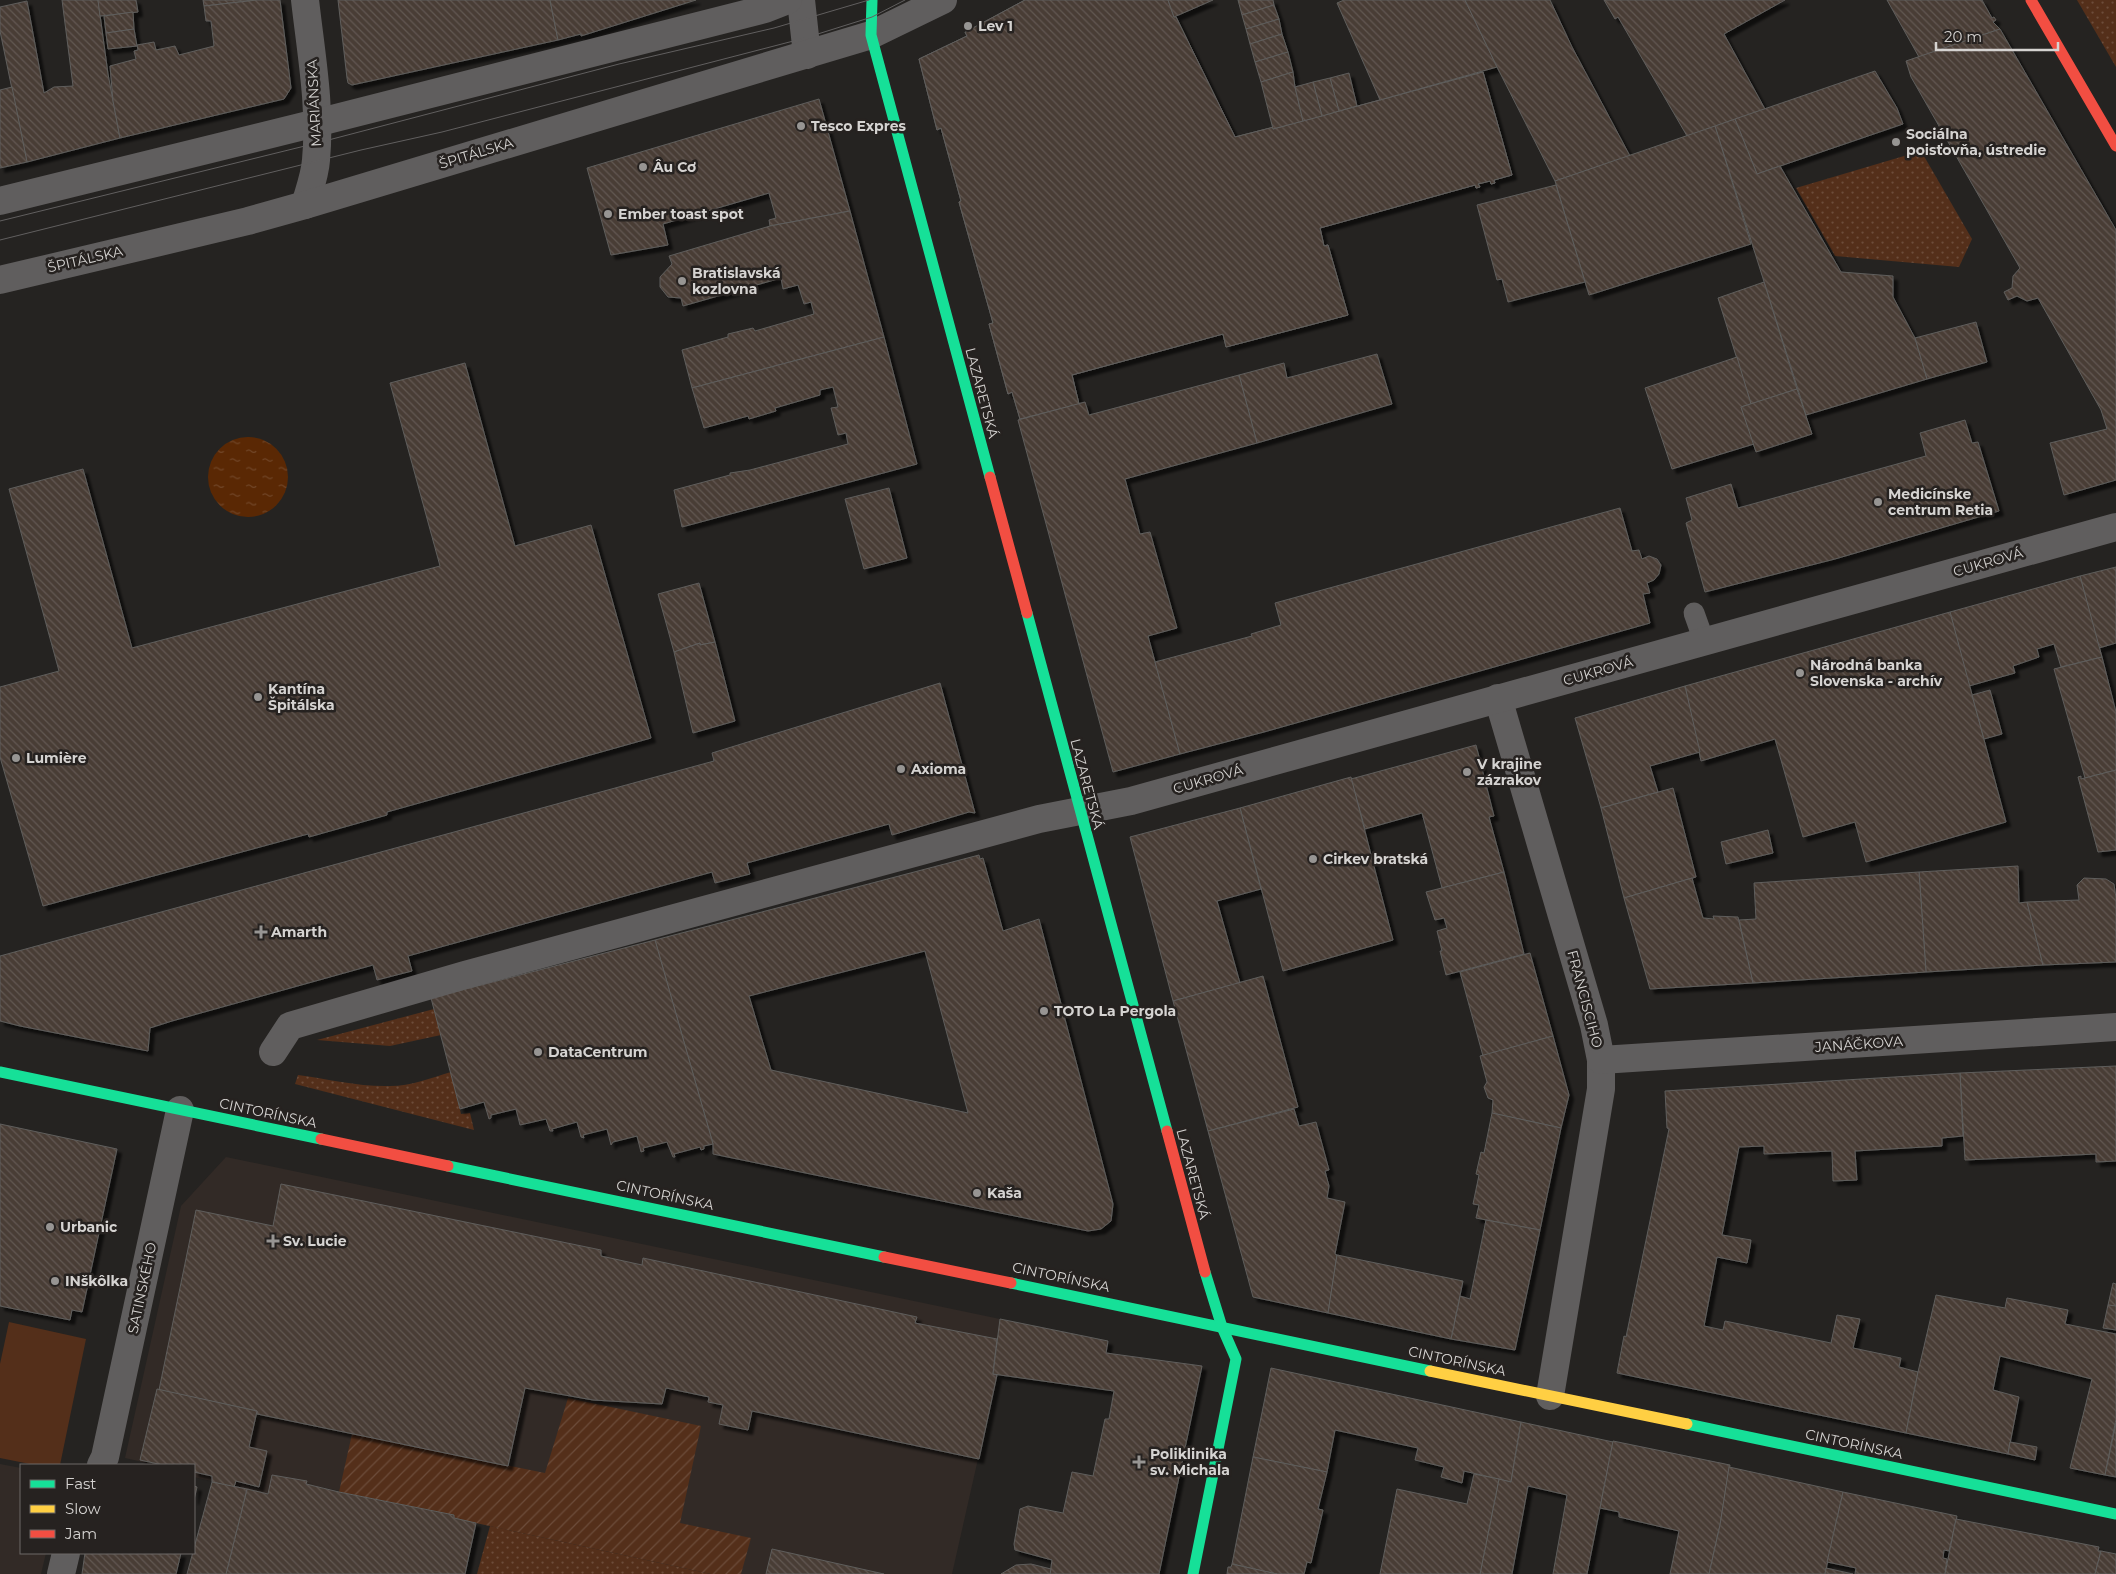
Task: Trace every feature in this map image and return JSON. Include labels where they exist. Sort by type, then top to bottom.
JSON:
[{"type":"street","name":"MARIÁNSKA","points":[[305,0],[316,95],[316,162],[305,205]]},
{"type":"street","points":[[0,201],[316,123],[765,8],[788,0]]},
{"type":"street","points":[[801,0],[807,55]]},
{"type":"street","name":"LAZARETSKÁ","points":[[872,0],[871,35],[1079,812],[1207,1280],[1222,1327],[1236,1359],[1193,1574]]},
{"type":"street","name":"ŠPITÁLSKA","points":[[0,280],[305,205],[539,133],[871,35],[943,0]]},
{"type":"street","points":[[2032,0],[2116,146]]},
{"type":"street","name":"CUKROVÁ","points":[[273,1052],[290,1026],[484,969],[1039,819],[1131,801],[2116,527]]},
{"type":"street","name":"FRANCISCIHO","points":[[1498,698],[1594,1025],[1601,1060],[1601,1089],[1550,1396]]},
{"type":"street","name":"JANÁČKOVA","points":[[1601,1060],[2116,1027]]},
{"type":"street","name":"CINTORÍNSKA","points":[[0,1072],[2116,1514]]},
{"type":"street","name":"SATINSKÉHO","points":[[102,1464],[105,1458],[180,1110]]},
{"type":"street","points":[[61,1574],[66,1554]]},
{"type":"lane","points":[[1694,613],[1704,641]]},
{"type":"shaded area","points":[[2077,0],[2116,0],[2116,67]]},
{"type":"shaded area","points":[[1921,151],[1972,239],[1959,267],[1835,256],[1796,188]]},
{"type":"shaded area","points":[[434,1009],[441,1035],[390,1046],[317,1040]]},
{"type":"shaded area","points":[[451,1072],[461,1114],[470,1113],[474,1130],[295,1084],[298,1075],[367,1085],[398,1086]]},
{"type":"shaded area","points":[[226,1157],[1000,1319],[993,1374],[997,1375],[952,1574],[711,1574],[454,1518],[454,1515],[306,1484],[306,1481],[273,1475],[268,1494],[195,1477],[195,1464],[152,1464],[125,1458],[181,1206]]},
{"type":"shaded area","points":[[9,1322],[86,1339],[60,1464],[30,1464],[0,1458],[0,1364]]},
{"type":"shaded area","points":[[568,1398],[701,1426],[680,1523],[751,1538],[741,1574],[711,1574],[454,1518],[454,1515],[339,1492],[352,1434],[545,1473]]},
{"type":"shaded area","points":[[0,1464],[20,1468],[20,1554],[46,1554],[41,1574],[0,1574]]},
{"type":"shaded area","points":[[490,1526],[711,1574],[477,1574]]},
{"type":"water","points":[[248,437],[263,440],[276,449],[285,462],[288,477],[285,492],[276,505],[263,514],[248,517],[233,514],[220,505],[211,492],[208,477],[211,462],[220,449],[233,440]]},
{"type":"building","points":[[62,0],[98,0],[108,74],[120,138],[27,162],[0,31],[0,7],[27,1],[44,93],[54,87],[73,86]]},
{"type":"building","points":[[98,0],[136,0],[138,12],[100,16]]},
{"type":"building","points":[[203,0],[257,0],[204,6]]},
{"type":"building","points":[[257,0],[280,0],[291,88],[284,99],[120,138],[113,101],[110,66],[136,59],[134,51],[138,50],[137,45],[154,42],[156,50],[175,46],[179,55],[214,46],[211,21],[206,21],[204,6]]},
{"type":"building","points":[[338,0],[550,0],[558,40],[352,85],[348,83],[347,78]]},
{"type":"building","points":[[550,0],[696,0],[581,36],[581,34],[558,40]]},
{"type":"building","points":[[1025,0],[1168,0],[1174,17],[1176,17],[1235,137],[1274,127],[1273,129],[1483,72],[1512,175],[1494,180],[1495,183],[1491,184],[1490,181],[1478,184],[1480,187],[1476,188],[1475,185],[1320,228],[1324,246],[1328,245],[1348,315],[1226,347],[1223,334],[1072,375],[1079,404],[1020,419],[1012,392],[1008,394],[989,324],[993,323],[959,202],[961,201],[941,128],[937,130],[919,59],[967,36],[965,32],[969,31],[967,27],[970,25],[973,28]],"holes":[[[1123,52],[1176,157],[1153,161],[1138,167],[1137,165],[1133,168],[1045,191],[1023,199],[1000,112],[1045,91],[1051,110],[1057,113],[1058,110],[1060,111],[1099,90],[1103,92],[1105,86],[1100,85],[1092,68]],[[1198,237],[1219,315],[1182,325],[1160,247]],[[1083,268],[1104,346],[1066,357],[1046,278]]]},
{"type":"building","points":[[1025,0],[1168,0],[1174,17],[1176,17],[1235,137],[1274,127],[1273,129],[1483,72],[1512,175],[1494,180],[1495,183],[1491,184],[1490,181],[1478,184],[1480,187],[1476,188],[1475,185],[1320,228],[1324,246],[1328,245],[1348,315],[1226,347],[1223,334],[1072,375],[1079,404],[1020,419],[1012,392],[1008,394],[989,324],[993,323],[959,202],[961,201],[941,128],[937,130],[919,59],[967,36],[965,32],[969,31],[967,27],[970,25],[973,28]]},
{"type":"building","points":[[1168,0],[1213,0],[1174,17]]},
{"type":"building","points":[[1238,0],[1273,0],[1274,5],[1242,15]]},
{"type":"building","points":[[1344,0],[1465,0],[1497,67],[1380,100],[1337,3]]},
{"type":"building","points":[[1465,0],[1550,0],[1572,47],[1630,156],[1555,181]]},
{"type":"building","points":[[1604,0],[1785,0],[1724,34],[1765,109],[1687,136],[1618,17],[1615,19]]},
{"type":"building","points":[[1887,0],[1982,0],[1992,18],[1994,17],[1996,20],[1993,22],[2000,29],[1919,57]]},
{"type":"building","points":[[1274,5],[1279,19],[1246,29],[1242,15]]},
{"type":"building","points":[[133,12],[134,29],[106,33],[104,16]]},
{"type":"building","points":[[1279,19],[1282,34],[1250,44],[1246,29]]},
{"type":"building","points":[[134,29],[137,46],[108,49],[106,33]]},
{"type":"building","points":[[2000,29],[2116,230],[2116,480],[2064,495],[2050,443],[2107,429],[2101,410],[2038,298],[2027,301],[2017,296],[2008,300],[2004,292],[2012,288],[2013,276],[2020,268],[1911,77],[1906,61]]},
{"type":"building","points":[[1282,34],[1288,52],[1255,62],[1250,44]]},
{"type":"building","points":[[1288,52],[1293,72],[1261,82],[1255,62]]},
{"type":"building","points":[[1875,71],[1897,108],[1903,124],[1757,174],[1735,119]]},
{"type":"building","points":[[1293,72],[1303,121],[1273,129],[1261,82]]},
{"type":"building","points":[[1349,73],[1357,106],[1339,111],[1330,78]]},
{"type":"building","points":[[1330,78],[1339,111],[1322,116],[1313,82]]},
{"type":"building","points":[[1313,82],[1322,116],[1303,121],[1295,87]]},
{"type":"building","points":[[12,87],[27,162],[0,168],[0,90]]},
{"type":"building","points":[[819,99],[850,211],[770,226],[769,220],[776,218],[769,193],[663,224],[668,245],[611,255],[587,168]]},
{"type":"building","points":[[1735,119],[1757,174],[1780,166],[1841,272],[1893,276],[1893,297],[1915,338],[1927,379],[1806,415],[1715,126]]},
{"type":"building","points":[[1715,126],[1751,244],[1589,295],[1555,181]]},
{"type":"building","points":[[1556,185],[1585,282],[1508,302],[1502,279],[1497,280],[1477,205]]},
{"type":"building","points":[[850,211],[884,337],[692,388],[682,350],[728,337],[728,334],[753,328],[755,331],[814,314],[811,302],[804,304],[798,285],[783,289],[781,278],[683,306],[681,298],[668,297],[660,287],[660,277],[672,264],[669,256],[770,226]]},
{"type":"building","points":[[1764,282],[1797,389],[1751,404],[1718,298]]},
{"type":"building","points":[[1976,322],[1987,362],[1927,379],[1915,338]]},
{"type":"building","points":[[884,337],[917,464],[682,527],[674,490],[730,475],[730,473],[750,470],[848,444],[846,433],[838,435],[831,408],[838,407],[833,387],[820,390],[820,395],[775,408],[776,411],[749,419],[748,416],[704,428],[692,388]]},
{"type":"building","points":[[1377,354],[1392,404],[1257,443],[1239,375],[1284,363],[1287,378]]},
{"type":"building","points":[[1737,357],[1751,404],[1741,407],[1754,444],[1672,469],[1645,388]]},
{"type":"building","points":[[465,363],[515,546],[591,525],[651,738],[387,812],[387,815],[309,837],[308,834],[43,906],[0,757],[0,687],[59,671],[9,489],[83,469],[132,648],[440,566],[390,383]]},
{"type":"building","points":[[1239,375],[1257,443],[1125,479],[1140,534],[1150,532],[1177,628],[1148,636],[1180,754],[1113,772],[1018,420],[1085,402],[1089,415]]},
{"type":"building","points":[[1797,389],[1812,434],[1756,452],[1741,407]]},
{"type":"building","name":"Medicínske centrum Retia","points":[[1965,420],[1972,443],[1978,442],[1999,511],[1835,559],[1705,592],[1686,523],[1692,520],[1686,498],[1731,484],[1738,508],[1926,456],[1920,433]]},
{"type":"building","points":[[889,488],[907,558],[864,569],[845,499]]},
{"type":"building","points":[[1620,508],[1632,551],[1639,550],[1642,559],[1649,556],[1657,559],[1661,565],[1659,574],[1654,580],[1647,583],[1650,593],[1643,594],[1650,623],[1180,754],[1155,662],[1252,636],[1251,634],[1281,625],[1275,603]]},
{"type":"building","points":[[2116,567],[2116,643],[2099,648],[2080,576]]},
{"type":"building","points":[[2080,576],[2102,657],[2061,667],[2054,644],[2037,649],[2039,657],[2013,666],[2015,673],[1969,686],[1950,612]]},
{"type":"building","points":[[699,583],[715,642],[700,645],[700,643],[674,652],[658,594]]},
{"type":"building","points":[[1950,612],[2006,822],[1866,862],[1855,822],[1803,837],[1775,739],[1701,761],[1685,686]]},
{"type":"building","points":[[715,642],[735,721],[693,733],[674,652],[700,643],[700,645]]},
{"type":"building","points":[[2102,657],[2116,712],[2116,770],[2085,778],[2054,669]]},
{"type":"building","points":[[940,683],[975,813],[969,812],[892,835],[889,824],[747,863],[750,874],[715,883],[712,872],[408,956],[412,971],[377,980],[373,965],[172,1021],[150,1028],[148,1051],[0,1021],[0,956],[714,761],[712,753]]},
{"type":"building","points":[[1685,686],[1700,752],[1650,766],[1658,792],[1601,808],[1575,718]]},
{"type":"building","points":[[1990,690],[2002,734],[1984,739],[1972,695]]},
{"type":"building","points":[[1476,745],[1494,816],[1489,817],[1504,872],[1442,888],[1422,813],[1365,829],[1351,779]]},
{"type":"building","points":[[2116,770],[2116,850],[2098,852],[2078,777],[2081,776],[2081,779]]},
{"type":"building","name":"Cirkev bratská","points":[[1351,777],[1393,940],[1283,971],[1240,808]]},
{"type":"building","points":[[1673,788],[1696,877],[1624,898],[1601,808]]},
{"type":"building","points":[[1240,808],[1261,889],[1217,901],[1240,983],[1173,1001],[1130,837]]},
{"type":"building","points":[[1768,830],[1773,853],[1726,864],[1721,842]]},
{"type":"building","points":[[979,855],[980,859],[983,858],[1003,931],[1039,919],[1113,1204],[1111,1221],[1101,1229],[1088,1231],[713,1154],[713,1144],[655,940]],"holes":[[[925,951],[968,1113],[771,1070],[749,996]]]},
{"type":"building","points":[[2018,866],[2019,903],[2027,902],[2043,965],[1926,972],[1919,872]]},
{"type":"building","points":[[1504,872],[1524,954],[1446,975],[1437,931],[1447,928],[1444,918],[1435,920],[1426,892]]},
{"type":"building","points":[[1919,872],[1926,972],[1753,983],[1739,920],[1756,919],[1754,883]]},
{"type":"building","points":[[1692,878],[1703,918],[1714,919],[1713,916],[1738,917],[1753,983],[1650,989],[1624,898]]},
{"type":"building","points":[[2084,878],[2106,879],[2114,884],[2116,898],[2116,962],[2043,965],[2027,902],[2079,900],[2077,885]]},
{"type":"building","points":[[655,940],[713,1144],[704,1146],[704,1149],[701,1150],[700,1147],[674,1154],[675,1157],[673,1157],[667,1142],[643,1148],[644,1151],[641,1152],[637,1136],[613,1142],[611,1145],[607,1129],[583,1135],[584,1138],[581,1137],[577,1122],[550,1131],[546,1119],[520,1125],[516,1109],[491,1115],[489,1119],[484,1102],[460,1109],[431,998]]},
{"type":"building","points":[[1530,953],[1553,1036],[1483,1056],[1460,972]]},
{"type":"building","points":[[1263,976],[1298,1107],[1208,1131],[1173,1001]]},
{"type":"building","points":[[1553,1036],[1569,1095],[1561,1128],[1492,1113],[1493,1100],[1488,1098],[1484,1087],[1487,1082],[1480,1056]]},
{"type":"building","points":[[2116,1066],[2116,1161],[2096,1162],[2096,1154],[1965,1160],[1960,1073]]},
{"type":"building","points":[[1960,1073],[1963,1136],[1942,1138],[1942,1146],[1855,1151],[1857,1180],[1833,1181],[1832,1151],[1764,1154],[1764,1146],[1739,1147],[1722,1235],[1751,1240],[1747,1263],[1717,1257],[1704,1326],[1723,1330],[1725,1321],[1831,1343],[1837,1315],[1860,1319],[1853,1348],[1901,1358],[1899,1367],[1918,1372],[1906,1433],[1617,1373],[1669,1129],[1667,1128],[1665,1091]]},
{"type":"building","points":[[1294,1109],[1299,1126],[1316,1122],[1329,1170],[1325,1171],[1329,1186],[1327,1198],[1345,1202],[1335,1254],[1337,1255],[1328,1313],[1253,1297],[1208,1131]]},
{"type":"building","points":[[1492,1113],[1561,1128],[1540,1230],[1476,1218],[1479,1205],[1473,1204],[1479,1175],[1476,1174],[1481,1152],[1484,1153]]},
{"type":"building","name":"Urbanic","points":[[0,1124],[117,1149],[82,1312],[72,1310],[70,1320],[0,1306]]},
{"type":"building","points":[[281,1184],[601,1250],[601,1256],[642,1265],[643,1258],[917,1317],[915,1323],[997,1339],[993,1374],[997,1375],[979,1459],[752,1411],[748,1430],[719,1424],[723,1405],[708,1402],[709,1397],[666,1388],[662,1404],[593,1400],[525,1388],[508,1466],[257,1414],[257,1411],[159,1390],[196,1210],[273,1226]]},
{"type":"building","points":[[1486,1220],[1540,1230],[1515,1350],[1451,1339],[1460,1296],[1470,1299]]},
{"type":"building","points":[[1337,1255],[1463,1281],[1451,1339],[1328,1313]]},
{"type":"building","points":[[2113,1283],[2116,1284],[2116,1306],[2108,1305]]},
{"type":"building","points":[[1936,1295],[2005,1308],[2007,1298],[2068,1310],[2065,1324],[2116,1334],[2116,1419],[2105,1475],[2070,1468],[2092,1379],[2000,1356],[1993,1390],[2019,1397],[2008,1454],[1906,1433]]},
{"type":"building","points":[[2108,1305],[2116,1306],[2116,1330],[2103,1328]]},
{"type":"building","name":"Poliklinika sv. Michala","points":[[1000,1319],[1108,1341],[1106,1353],[1202,1366],[1159,1574],[1050,1574],[1052,1560],[1015,1550],[1014,1544],[1020,1509],[1028,1506],[1063,1513],[1072,1472],[1093,1476],[1105,1419],[1109,1419],[1114,1391],[993,1374]]},
{"type":"building","points":[[1271,1368],[1521,1422],[1511,1482],[1464,1471],[1462,1483],[1441,1477],[1444,1467],[1415,1460],[1418,1448],[1335,1430],[1327,1472],[1253,1457]]},
{"type":"building","points":[[157,1389],[257,1411],[249,1447],[267,1451],[259,1487],[236,1481],[234,1487],[212,1482],[212,1476],[195,1472],[195,1464],[158,1464],[140,1460]]},
{"type":"building","points":[[1521,1422],[1613,1442],[1587,1574],[1553,1574],[1567,1495],[1528,1486],[1512,1574],[1480,1574],[1499,1479],[1511,1482]]},
{"type":"building","points":[[2116,1423],[2116,1477],[2105,1475]]},
{"type":"building","points":[[1613,1441],[1730,1465],[1720,1525],[1709,1574],[1670,1574],[1679,1531],[1619,1517],[1619,1512],[1600,1508]]},
{"type":"building","points":[[2010,1442],[2037,1447],[2035,1460],[2008,1454]]},
{"type":"building","points":[[1253,1457],[1327,1472],[1318,1509],[1323,1510],[1311,1563],[1307,1562],[1304,1574],[1277,1574],[1232,1564]]},
{"type":"building","points":[[1729,1467],[1843,1492],[1825,1574],[1709,1574],[1720,1525]]},
{"type":"building","points":[[1474,1474],[1499,1479],[1480,1574],[1380,1574],[1397,1489],[1467,1504]]},
{"type":"building","points":[[272,1475],[307,1481],[306,1484],[339,1492],[454,1515],[454,1518],[476,1523],[465,1574],[226,1574],[247,1489],[268,1494]]},
{"type":"building","points":[[212,1482],[247,1489],[226,1574],[187,1574],[192,1554],[195,1554],[195,1545]]},
{"type":"building","points":[[1843,1492],[1957,1516],[1949,1551],[1944,1550],[1943,1558],[1947,1559],[1945,1574],[1855,1574],[1856,1568],[1827,1562]]},
{"type":"building","points":[[1956,1519],[2099,1547],[2098,1551],[2101,1551],[2095,1574],[1945,1574]]},
{"type":"building","points":[[772,1549],[884,1574],[766,1574]]},
{"type":"building","points":[[2101,1551],[2116,1554],[2116,1574],[2095,1574]]},
{"type":"building","points":[[85,1554],[181,1554],[176,1574],[82,1574]]},
{"type":"building","points":[[1031,1564],[1051,1569],[1050,1574],[1001,1574],[1016,1565]]},
{"type":"building","points":[[1232,1564],[1277,1574],[1227,1574],[1228,1567],[1231,1567]]},
{"type":"building","points":[[1826,1568],[1853,1574],[1825,1574]]},
{"type":"tram line","points":[[0,221],[317,143],[619,64],[774,28],[869,0]]},
{"type":"tram line","points":[[0,240],[361,150],[442,132],[805,38],[872,17],[905,0]]},
{"type":"traffic: fast","points":[[872,0],[871,35],[990,477]]},
{"type":"traffic: fast","points":[[1027,613],[1167,1131]]},
{"type":"traffic: fast","points":[[0,1072],[321,1139]]},
{"type":"traffic: fast","points":[[448,1166],[884,1257]]},
{"type":"traffic: fast","points":[[1193,1574],[1236,1359],[1222,1327],[1205,1272]]},
{"type":"traffic: fast","points":[[1011,1283],[1430,1371]]},
{"type":"traffic: fast","points":[[1687,1424],[2116,1514]]},
{"type":"traffic: slow","points":[[1430,1371],[1687,1424]]},
{"type":"traffic: jam","points":[[2031,0],[2116,146]]},
{"type":"traffic: jam","points":[[990,477],[1027,613]]},
{"type":"traffic: jam","points":[[1167,1131],[1205,1272]]},
{"type":"traffic: jam","points":[[321,1139],[448,1166]]},
{"type":"traffic: jam","points":[[884,1257],[1011,1283]]},
{"type":"place","name":"Lev 1","points":[[968,26]]},
{"type":"place","name":"Tesco Expres","points":[[801,126]]},
{"type":"place","name":"Sociálna poisťovňa, ústredie","points":[[1896,142]]},
{"type":"place","name":"Âu Cơ","points":[[643,167]]},
{"type":"place","name":"Ember toast spot","points":[[608,214]]},
{"type":"place","name":"Bratislavská kozlovna","points":[[682,281]]},
{"type":"place","name":"Medicínske centrum Retia","points":[[1878,502]]},
{"type":"place","name":"Národná banka Slovenska - archív","points":[[1800,673]]},
{"type":"place","name":"Kantína Špitálska","points":[[258,697]]},
{"type":"place","name":"Lumière","points":[[16,758]]},
{"type":"place","name":"Axioma","points":[[901,769]]},
{"type":"place","name":"V krajine zázrakov","points":[[1467,772]]},
{"type":"place","name":"Cirkev bratská","points":[[1313,859]]},
{"type":"place","name":"Amarth","points":[[261,932]]},
{"type":"place","name":"TOTO La Pergola","points":[[1044,1011]]},
{"type":"place","name":"DataCentrum","points":[[538,1052]]},
{"type":"place","name":"Kaša","points":[[977,1193]]},
{"type":"place","name":"Urbanic","points":[[50,1227]]},
{"type":"place","name":"Sv. Lucie","points":[[273,1241]]},
{"type":"place","name":"INškôlka","points":[[55,1281]]},
{"type":"place","name":"Poliklinika sv. Michala","points":[[1139,1462]]}]
